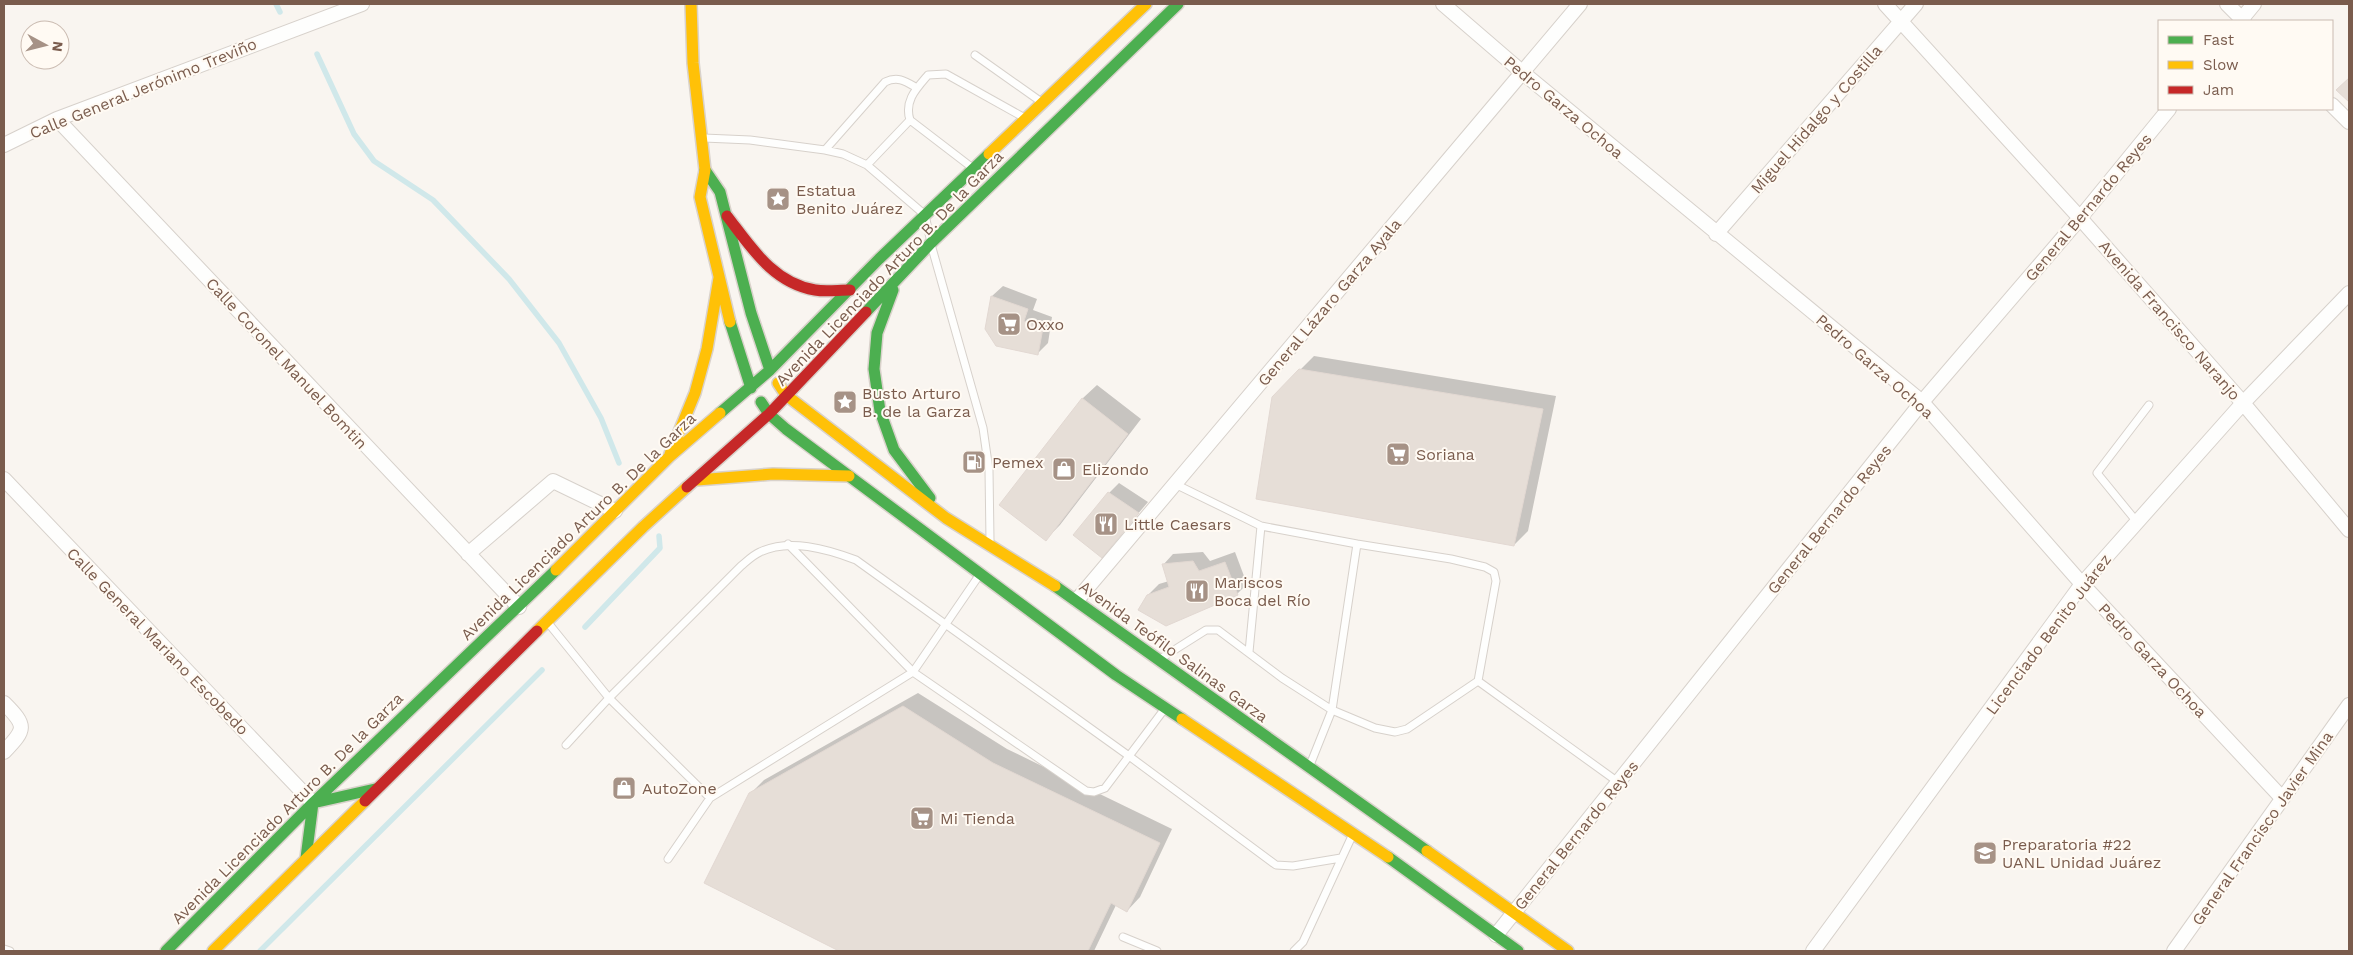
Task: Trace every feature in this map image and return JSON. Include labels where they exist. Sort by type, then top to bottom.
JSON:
[{"type":"main road","points":[[691,4],[693,62],[705,170],[700,197],[733,333],[752,388],[769,414],[980,575],[1119,671],[1164,709],[1409,871],[1518,951]]},
{"type":"main road","name":"Avenida Licenciado Arturo B. De la Garza","points":[[166,951],[312,803],[518,607],[668,457],[752,388],[972,168],[1146,4]]},
{"type":"main road","name":"Avenida Licenciado Arturo B. De la Garza","points":[[213,951],[375,789],[547,623],[643,527],[769,414],[931,243],[1178,4]]},
{"type":"main road","name":"Avenida Teófilo Salinas Garza","points":[[705,170],[720,192],[751,312],[770,370],[786,395],[892,479],[946,518],[1077,600],[1135,649],[1158,660],[1568,951]]},
{"type":"main road","points":[[726,216],[759,258],[773,272],[792,284],[815,290],[850,290]]},
{"type":"main road","points":[[668,457],[695,393],[707,349],[719,278]]},
{"type":"main road","points":[[896,281],[877,333],[874,369],[880,411],[894,450],[946,518]]},
{"type":"main road","points":[[697,480],[750,473],[790,472],[849,476]]},
{"type":"main road","points":[[560,583],[568,558]]},
{"type":"main road","points":[[493,630],[547,623],[555,599]]},
{"type":"main road","points":[[306,858],[312,803],[375,789]]},
{"type":"street","name":"Calle General Jerónimo Treviño","points":[[4,145],[56,119],[362,4]]},
{"type":"street","name":"Pedro Garza Ochoa","points":[[1443,4],[1716,234],[1922,402],[2082,584],[2282,798]]},
{"type":"street","name":"General Lázaro Garza Ayala","points":[[1077,600],[1580,4]]},
{"type":"street","name":"Avenida Francisco Naranjo","points":[[1885,4],[2080,218],[2243,403],[2349,530]]},
{"type":"street","name":"Miguel Hidalgo y Costilla","points":[[1716,234],[1916,4]]},
{"type":"street","points":[[2227,4],[2242,20],[2254,4]]},
{"type":"street","points":[[2333,106],[2349,122]]},
{"type":"street","name":"General Bernardo Reyes","points":[[1496,935],[1922,402],[2080,218],[2168,110]]},
{"type":"street","name":"Calle Coronel Manuel Bomtin","points":[[56,119],[518,607]]},
{"type":"street","name":"Licenciado Benito Juárez","points":[[1813,951],[2082,584],[2243,403],[2349,293]]},
{"type":"street","name":"Calle General Mariano Escobedo","points":[[4,479],[312,803]]},
{"type":"street","points":[[468,554],[553,481],[615,512]]},
{"type":"street","points":[[4,703],[22,724],[20,734],[4,752]]},
{"type":"street","name":"General Francisco Javier Mina","points":[[2174,951],[2349,705]]},
{"type":"lane","points":[[975,55],[1042,103]]},
{"type":"lane","points":[[972,168],[910,120],[907,111],[908,103],[928,75],[946,74],[1025,118]]},
{"type":"lane","points":[[825,150],[885,82],[893,78],[902,80],[917,88]]},
{"type":"lane","points":[[867,165],[910,120]]},
{"type":"lane","points":[[701,138],[750,140],[842,154],[867,165],[925,215],[931,243],[983,428],[989,470],[990,545]]},
{"type":"lane","points":[[2137,522],[2097,473],[2148,405]]},
{"type":"lane","points":[[1158,660],[1206,630],[1212,630],[1224,634],[1282,678],[1332,710],[1375,728],[1402,731],[1478,681],[1496,581],[1494,572],[1485,567],[1451,559],[1261,526],[1175,484]]},
{"type":"lane","points":[[1249,652],[1261,526]]},
{"type":"lane","points":[[788,544],[913,672],[1086,790],[1094,792],[1104,788],[1164,709]]},
{"type":"lane","points":[[566,745],[609,698],[740,566],[757,553],[788,544],[838,553],[856,560],[1129,756],[1276,865],[1293,866],[1341,858]]},
{"type":"lane","points":[[1309,768],[1332,710],[1357,544]]},
{"type":"lane","points":[[668,859],[710,798],[913,672],[980,575]]},
{"type":"lane","points":[[547,623],[609,698],[710,798]]},
{"type":"lane","points":[[1478,681],[1618,782]]},
{"type":"lane","points":[[1294,951],[1302,942],[1352,834]]},
{"type":"lane","points":[[1123,937],[1157,951]]},
{"type":"lane","points":[[4,949],[10,951]]},
{"type":"building","points":[[2349,78],[2349,102],[2336,90]]},
{"type":"building","name":"Oxxo","points":[[991,296],[1028,309],[1024,321],[1043,328],[1038,355],[996,346],[985,329]]},
{"type":"building","name":"Soriana","points":[[1299,369],[1543,409],[1514,546],[1256,499],[1272,397]]},
{"type":"building","name":"Elizondo","points":[[1082,398],[1128,434],[1046,541],[999,505]]},
{"type":"building","name":"Little Caesars","points":[[1108,492],[1139,513],[1102,558],[1073,535]]},
{"type":"building","name":"Mariscos Boca del Río","points":[[1193,561],[1199,571],[1225,562],[1238,595],[1166,626],[1138,610],[1147,595],[1169,587],[1162,564]]},
{"type":"building","name":"Mi Tienda","points":[[903,706],[993,763],[1160,843],[1127,912],[1111,903],[1088,951],[839,951],[704,883],[749,793]]},
{"type":"waterway","points":[[276,4],[280,12]]},
{"type":"waterway","points":[[317,54],[354,134],[374,161],[433,200],[509,279],[559,343],[601,418],[619,463]]},
{"type":"waterway","points":[[585,627],[660,548],[659,536]]},
{"type":"waterway","points":[[260,951],[542,670]]},
{"type":"traffic: fast","points":[[866,312],[931,243],[1178,4]]},
{"type":"traffic: fast","points":[[720,413],[770,370],[879,259],[989,154]]},
{"type":"traffic: fast","points":[[705,170],[720,192],[751,313],[770,370]]},
{"type":"traffic: fast","points":[[893,290],[877,333],[874,369],[880,411],[894,450],[930,498]]},
{"type":"traffic: fast","points":[[730,322],[751,388]]},
{"type":"traffic: fast","points":[[761,402],[769,414],[786,429],[1116,675],[1182,719]]},
{"type":"traffic: fast","points":[[166,951],[313,803],[556,570]]},
{"type":"traffic: fast","points":[[1055,586],[1427,851]]},
{"type":"traffic: fast","points":[[306,858],[313,803],[375,789]]},
{"type":"traffic: fast","points":[[1388,857],[1518,951]]},
{"type":"traffic: slow","points":[[691,4],[693,63],[705,170],[700,197],[730,322]]},
{"type":"traffic: slow","points":[[989,154],[1146,4]]},
{"type":"traffic: slow","points":[[670,454],[695,393],[707,349],[719,278]]},
{"type":"traffic: slow","points":[[778,383],[786,395],[946,518],[1055,586]]},
{"type":"traffic: slow","points":[[556,570],[669,457],[720,413]]},
{"type":"traffic: slow","points":[[697,480],[773,474],[849,476]]},
{"type":"traffic: slow","points":[[537,631],[643,527],[687,487]]},
{"type":"traffic: slow","points":[[1182,719],[1388,857]]},
{"type":"traffic: slow","points":[[213,951],[365,801]]},
{"type":"traffic: slow","points":[[1427,851],[1568,951]]},
{"type":"traffic: jam","points":[[727,216],[764,262],[787,280],[815,290],[850,290]]},
{"type":"traffic: jam","points":[[687,487],[769,414],[866,312]]},
{"type":"traffic: jam","points":[[365,801],[537,631]]},
{"type":"place","name":"Estatua Benito Juárez","points":[[778,199]]},
{"type":"place","name":"Oxxo","points":[[1009,324]]},
{"type":"place","name":"Busto Arturo B. de la Garza","points":[[845,402]]},
{"type":"place","name":"Soriana","points":[[1398,454]]},
{"type":"place","name":"Pemex","points":[[974,462]]},
{"type":"place","name":"Elizondo","points":[[1064,469]]},
{"type":"place","name":"Little Caesars","points":[[1106,524]]},
{"type":"place","name":"Mariscos Boca del Río","points":[[1197,591]]},
{"type":"place","name":"AutoZone","points":[[624,788]]},
{"type":"place","name":"Mi Tienda","points":[[922,818]]},
{"type":"place","name":"Preparatoria #22 UANL Unidad Juárez","points":[[1985,853]]}]
